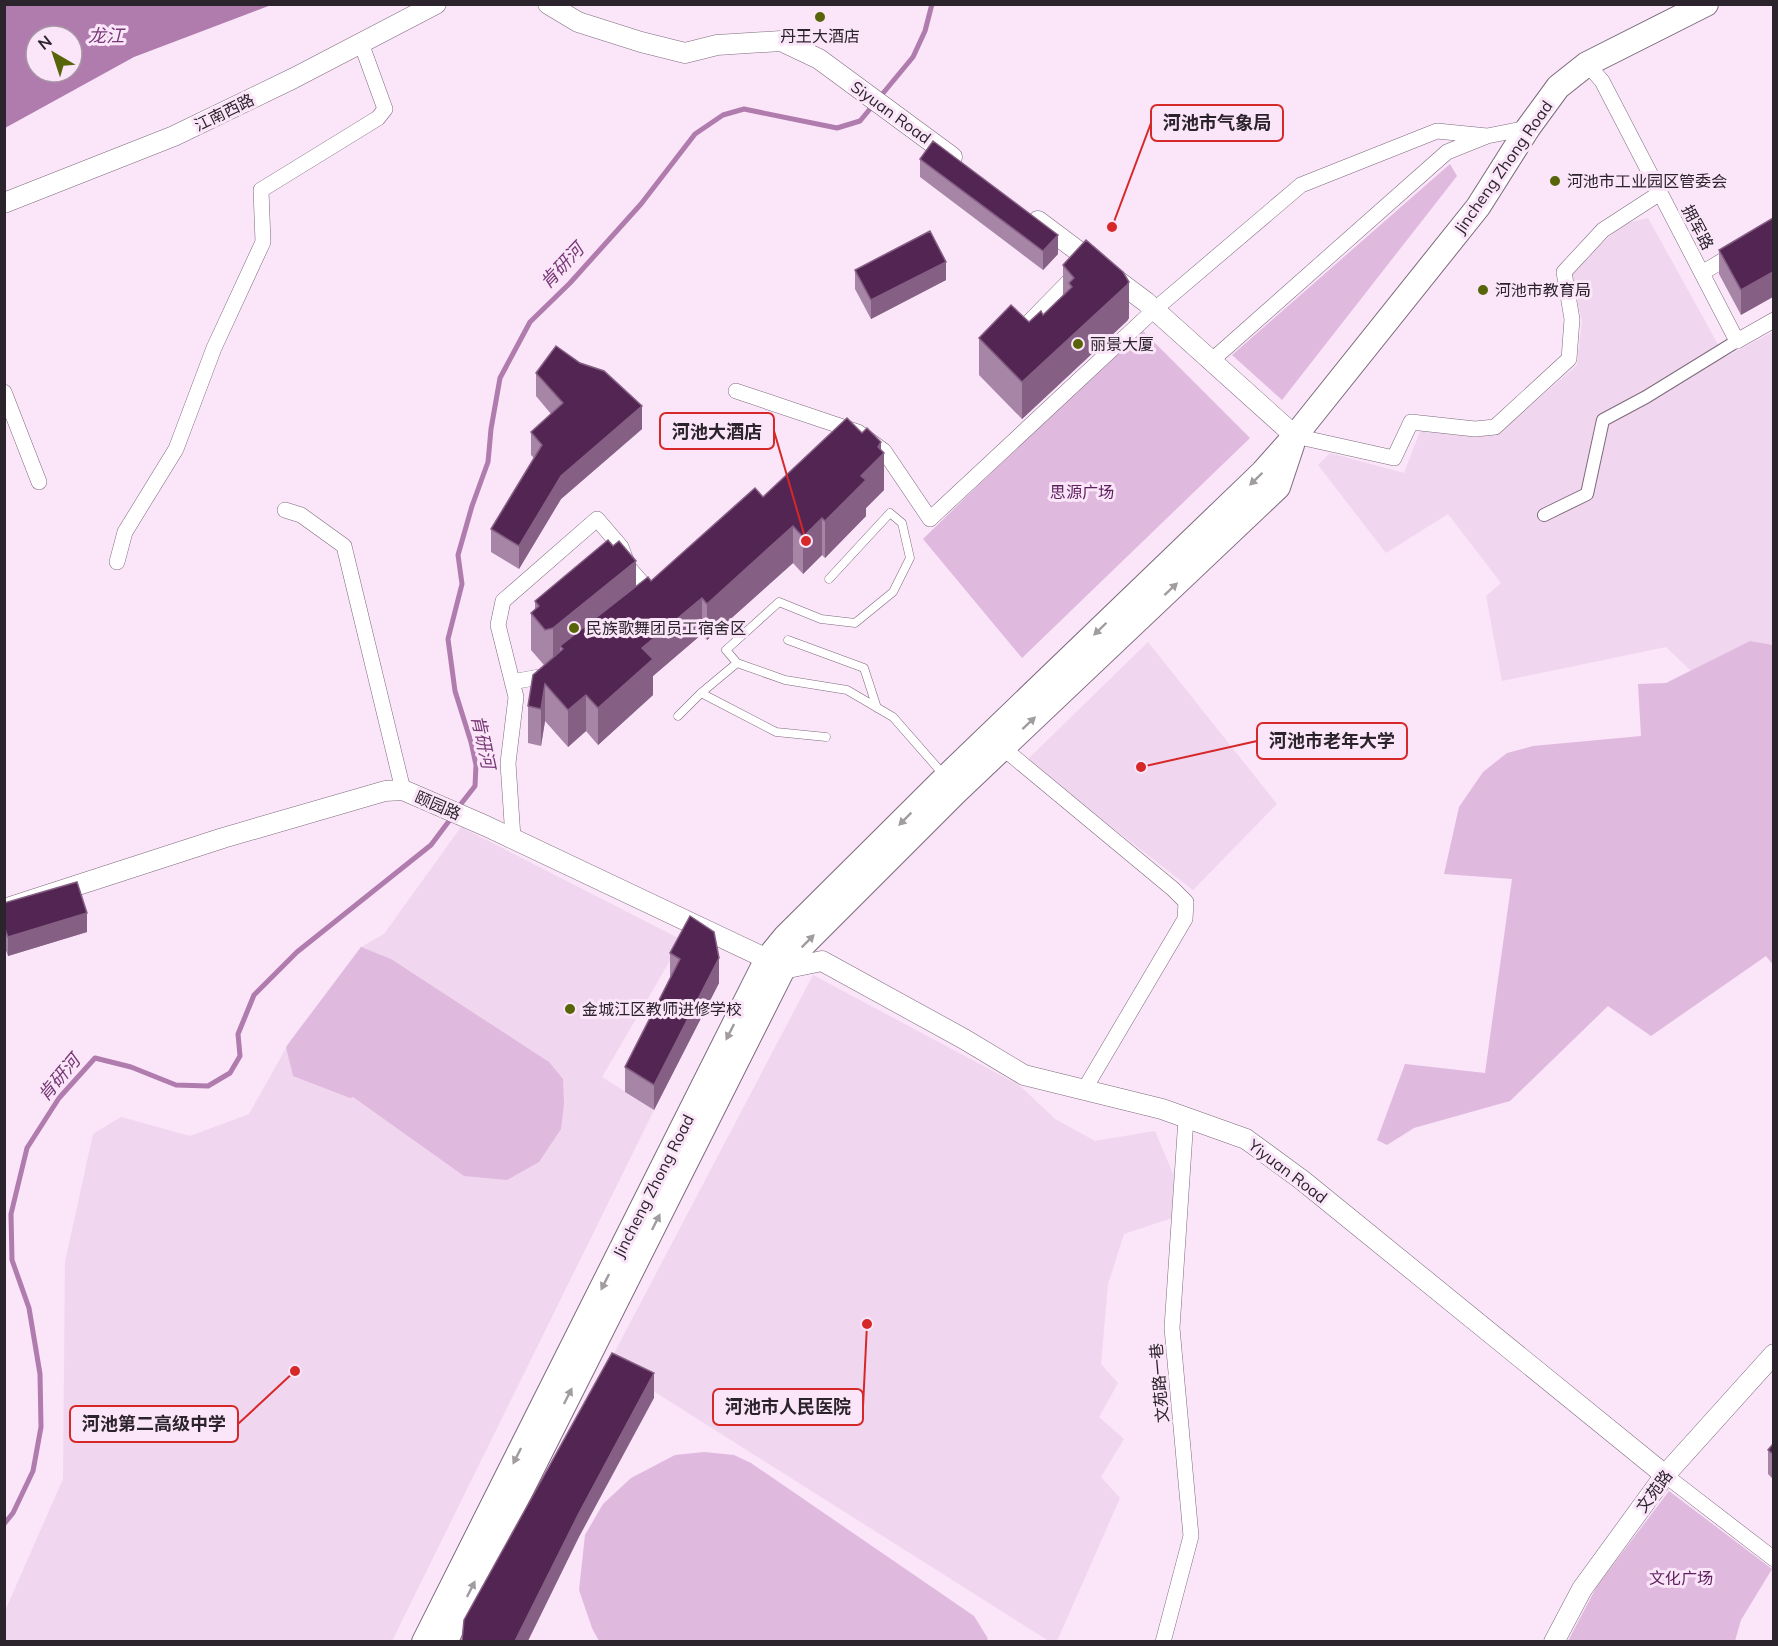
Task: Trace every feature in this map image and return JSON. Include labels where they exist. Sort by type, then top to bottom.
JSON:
[{"type":"main road","name":"Jincheng Zhong Road","points":[[445,1641],[775,964],[785,937],[951,785],[1263,472],[1295,436],[1478,207],[1528,128],[1558,87],[1587,64],[1706,4]]},
{"type":"main road","points":[[951,785],[1003,748],[1278,487],[1295,436]]},
{"type":"main road","name":"Jincheng Zhong Road","points":[[424,1641],[775,964]]},
{"type":"street","name":"江南西路","points":[[4,203],[174,136],[294,78],[436,4]]},
{"type":"street","name":"Siyuan Road","points":[[548,4],[578,22],[685,53],[717,45],[781,41],[819,59],[970,170]]},
{"type":"street","points":[[117,562],[125,532],[176,448],[214,348],[263,242],[261,190],[378,118],[385,109],[361,43]]},
{"type":"street","name":"拥军路","points":[[1587,64],[1602,81],[1737,341]]},
{"type":"street","points":[[1211,361],[1448,152],[1487,136],[1528,128]]},
{"type":"street","points":[[736,391],[858,432],[884,451],[930,519],[1154,310],[1301,185],[1437,131],[1487,136]]},
{"type":"street","points":[[1025,211],[1154,310],[1295,436],[1395,458],[1411,422],[1475,429],[1495,427],[1569,359],[1572,319],[1564,272],[1603,230],[1660,193]]},
{"type":"street","points":[[1702,273],[1743,249]]},
{"type":"street","points":[[1024,327],[1089,260]]},
{"type":"street","points":[[1544,515],[1587,494],[1603,420],[1646,397],[1773,320]]},
{"type":"street","points":[[4,392],[39,482]]},
{"type":"street","points":[[285,510],[301,515],[344,546],[403,790]]},
{"type":"street","points":[[513,838],[508,764],[516,697],[498,625],[503,601],[597,519],[621,548],[629,568],[644,585],[651,598],[643,605]]},
{"type":"street","points":[[512,682],[557,674],[566,667]]},
{"type":"street","points":[[1003,748],[1186,902],[1185,919],[1084,1090]]},
{"type":"street","name":"颐园路","points":[[4,909],[223,838],[385,791],[403,790],[486,825],[775,964]]},
{"type":"street","name":"Yiyuan Road","points":[[775,964],[822,961],[964,1039],[1024,1075],[1162,1109],[1246,1139],[1302,1179],[1665,1475]]},
{"type":"street","name":"文苑路一巷","points":[[1163,1641],[1191,1536],[1172,1328],[1186,1118]]},
{"type":"street","name":"文苑路","points":[[1554,1641],[1582,1589],[1665,1475],[1773,1354]]},
{"type":"street","points":[[1665,1475],[1773,1559]]},
{"type":"lane","points":[[829,579],[891,513],[902,523],[910,558],[893,592],[855,623],[821,619],[779,602],[726,650],[738,663],[785,680],[847,690],[893,717],[951,785]]},
{"type":"lane","points":[[788,640],[864,668],[877,708]]},
{"type":"lane","points":[[678,716],[700,693],[738,663]]},
{"type":"lane","points":[[700,693],[776,732],[826,737]]},
{"type":"shaded area","points":[[1648,218],[1725,357],[1773,332],[1773,645],[1750,641],[1691,671],[1666,647],[1502,681],[1486,596],[1501,583],[1448,514],[1386,553],[1318,465],[1330,453],[1404,473],[1421,429],[1454,435],[1498,434],[1577,365],[1582,321],[1570,273],[1623,224]]},
{"type":"shaded area","points":[[1148,642],[1277,804],[1193,890],[1026,761]]},
{"type":"shaded area","points":[[461,827],[682,940],[602,1077],[654,1110],[392,1641],[5,1642],[5,1611],[63,1479],[65,1262],[93,1134],[121,1117],[190,1136],[249,1114],[290,1041],[361,947],[384,934]]},
{"type":"shaded area","points":[[813,975],[1019,1085],[1055,1119],[1095,1141],[1155,1131],[1174,1176],[1172,1218],[1124,1234],[1108,1284],[1101,1364],[1118,1383],[1099,1417],[1124,1439],[1101,1477],[1120,1498],[1057,1641],[1049,1641],[609,1363]]},
{"type":"green space","points":[[1450,164],[1457,176],[1282,400],[1232,355]]},
{"type":"green space","name":"思源广场","points":[[1140,328],[1250,438],[1022,658],[923,539]]},
{"type":"green space","points":[[1750,641],[1773,645],[1773,965],[1766,956],[1651,1036],[1608,1006],[1510,1101],[1414,1128],[1387,1145],[1377,1140],[1405,1064],[1485,1073],[1512,879],[1444,874],[1459,807],[1483,772],[1507,753],[1533,746],[1641,736],[1638,684],[1666,683]]},
{"type":"green space","points":[[361,947],[391,959],[549,1062],[563,1079],[564,1104],[561,1129],[539,1162],[507,1180],[464,1176],[353,1097],[350,1098],[293,1076],[286,1047]]},
{"type":"green space","points":[[704,1452],[734,1455],[751,1463],[974,1616],[988,1641],[599,1641],[579,1590],[585,1535],[603,1504],[631,1478],[675,1455]]},
{"type":"green space","name":"文化广场","points":[[1669,1491],[1772,1569],[1741,1620],[1735,1641],[1568,1641],[1597,1586]]},
{"type":"water","name":"龙江","points":[[5,4],[271,4],[134,57],[5,128]]},
{"type":"building","points":[[933,141],[1058,235],[1043,251],[920,159]]},
{"type":"building","points":[[1773,218],[1773,272],[1741,290],[1719,250]]},
{"type":"building","points":[[930,231],[946,262],[871,300],[855,270]]},
{"type":"building","points":[[1086,240],[1123,272],[1129,282],[1022,382],[979,338],[1011,305],[1029,322],[1041,311],[1043,315],[1072,287],[1069,283],[1074,278],[1063,265]]},
{"type":"building","points":[[556,346],[580,363],[604,371],[642,406],[561,476],[519,546],[491,529],[542,445],[531,432],[563,403],[536,373]]},
{"type":"building","points":[[847,418],[862,433],[867,428],[881,442],[878,447],[884,453],[861,476],[866,480],[825,521],[822,518],[803,537],[793,526],[707,604],[702,598],[642,648],[653,659],[598,708],[586,695],[568,710],[545,684],[541,709],[528,706],[533,675],[563,649],[560,646],[648,577],[651,581],[755,488],[763,497]]},
{"type":"building","points":[[608,540],[613,546],[619,541],[636,561],[553,628],[545,630],[531,613],[539,606],[535,601]]},
{"type":"building","points":[[77,882],[87,913],[8,937],[4,926],[4,903]]},
{"type":"building","points":[[690,916],[714,932],[719,958],[654,1085],[625,1067],[680,959],[670,953]]},
{"type":"building","points":[[612,1353],[654,1373],[579,1513],[515,1641],[462,1641],[464,1620]]},
{"type":"building","points":[[1773,1444],[1773,1454],[1768,1450]]},
{"type":"waterway","name":"肯研河","points":[[457,809],[475,786],[476,765],[455,691],[448,639],[462,584],[458,555],[488,462],[500,378],[530,322],[570,283],[641,204],[695,134],[723,115],[744,109],[837,128],[860,121],[913,57],[925,31],[932,4]]},
{"type":"waterway","name":"肯研河","points":[[4,1524],[13,1513],[33,1471],[41,1427],[40,1374],[29,1308],[12,1260],[11,1214],[27,1148],[59,1098],[95,1058],[131,1067],[176,1085],[208,1086],[230,1073],[240,1056],[238,1034],[254,995],[297,952],[431,845],[452,817]]},
{"type":"place","name":"丹王大酒店","points":[[820,17]]},
{"type":"place","name":"河池市工业园区管委会","points":[[1555,181]]},
{"type":"place","name":"河池市气象局","points":[[1112,227]]},
{"type":"place","name":"河池市教育局","points":[[1483,290]]},
{"type":"place","name":"丽景大厦","points":[[1078,344]]},
{"type":"place","name":"河池大酒店","points":[[806,541]]},
{"type":"place","name":"民族歌舞团员工宿舍区","points":[[574,628]]},
{"type":"place","name":"河池市老年大学","points":[[1141,767]]},
{"type":"place","name":"金城江区教师进修学校","points":[[570,1009]]},
{"type":"place","name":"河池市人民医院","points":[[867,1324]]},
{"type":"place","name":"河池第二高级中学","points":[[295,1371]]}]
